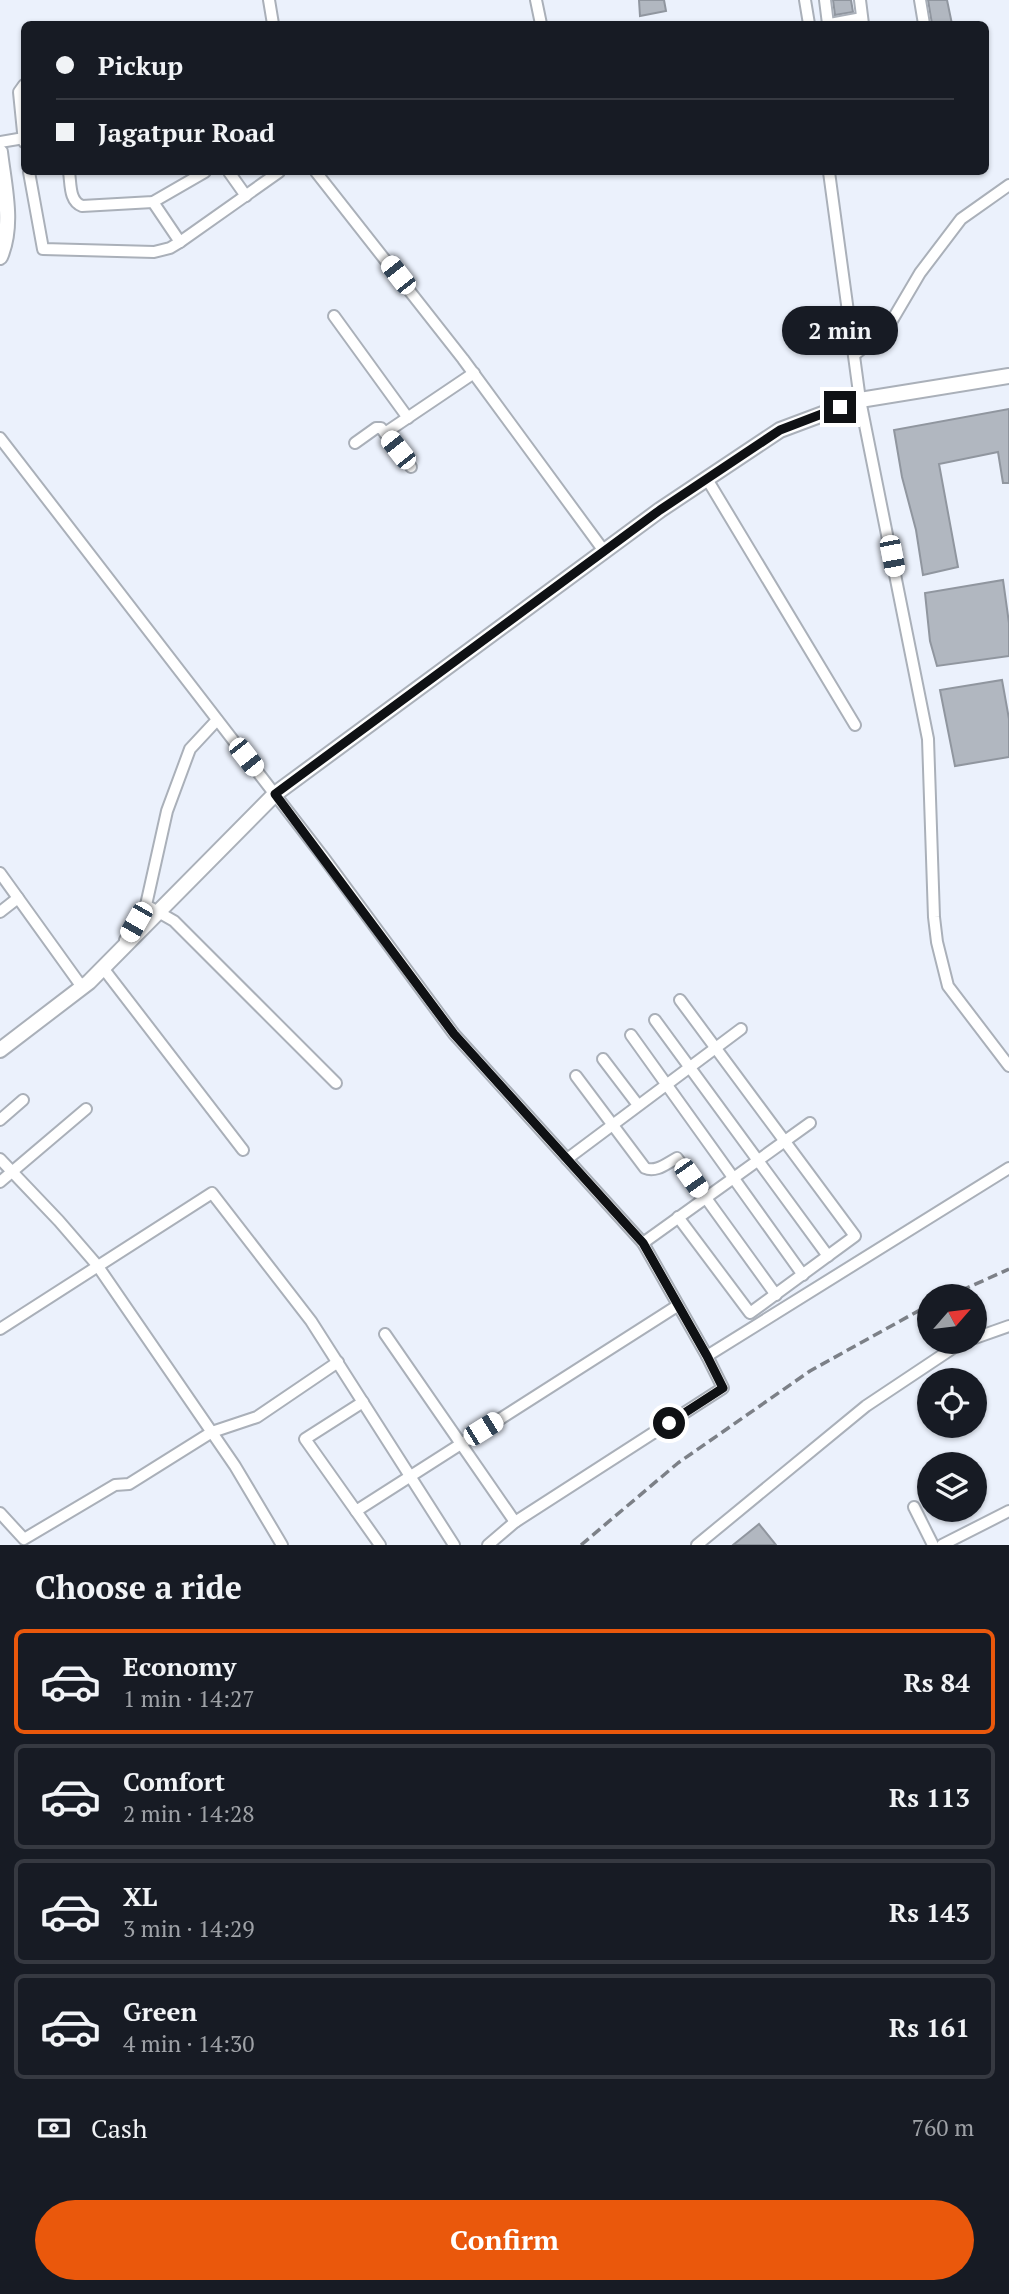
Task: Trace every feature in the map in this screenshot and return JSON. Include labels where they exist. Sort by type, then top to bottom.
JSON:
[{"type":"street","points":[[270,0],[273,21]]},
{"type":"street","points":[[536,0],[540,21]]},
{"type":"street","points":[[805,0],[808,21]]},
{"type":"street","points":[[825,0],[828,21]]},
{"type":"street","points":[[860,0],[863,21]]},
{"type":"street","points":[[920,0],[924,21]]},
{"type":"street","points":[[21,89],[21,111]]},
{"type":"street","points":[[0,142],[21,140]]},
{"type":"street","points":[[0,152],[8,228],[5,247],[0,257]]},
{"type":"street","points":[[30,175],[43,249],[155,252],[180,242],[275,175]]},
{"type":"street","points":[[69,175],[73,198],[76,204],[82,206],[153,202],[200,175]]},
{"type":"street","points":[[231,175],[246,196]]},
{"type":"street","points":[[318,175],[474,373],[604,551]]},
{"type":"street","points":[[829,175],[860,400],[928,740],[937,943],[948,986],[1009,1066]]},
{"type":"street","points":[[854,355],[887,330],[920,273],[961,219],[1009,185]]},
{"type":"street","points":[[153,202],[180,242]]},
{"type":"street","points":[[334,316],[408,418]]},
{"type":"street","points":[[385,433],[474,373]]},
{"type":"street","points":[[0,1050],[82,987],[117,955],[151,908],[275,794],[604,551],[780,430],[860,400],[1009,376]]},
{"type":"street","points":[[355,443],[376,428],[381,428],[411,467]]},
{"type":"street","points":[[0,438],[275,794],[454,1034],[643,1243],[723,1388],[515,1522],[488,1545]]},
{"type":"street","points":[[707,479],[855,725]]},
{"type":"street","points":[[151,908],[167,811],[190,749],[217,720]]},
{"type":"street","points":[[0,873],[82,987]]},
{"type":"street","points":[[0,912],[18,898]]},
{"type":"street","points":[[151,908],[174,921],[336,1083]]},
{"type":"street","points":[[103,968],[243,1150]]},
{"type":"street","points":[[678,1217],[750,1313],[855,1236],[680,1000]]},
{"type":"street","points":[[655,1020],[828,1256]]},
{"type":"street","points":[[567,1159],[741,1029]]},
{"type":"street","points":[[631,1035],[803,1275]]},
{"type":"street","points":[[603,1059],[638,1105]]},
{"type":"street","points":[[576,1076],[645,1168],[650,1171],[658,1169],[677,1158],[776,1295]]},
{"type":"street","points":[[0,1121],[23,1100]]},
{"type":"street","points":[[0,1182],[86,1109]]},
{"type":"street","points":[[643,1243],[810,1123]]},
{"type":"street","points":[[0,1159],[97,1265],[212,1432],[282,1545]]},
{"type":"street","points":[[707,1356],[1009,1168]]},
{"type":"street","points":[[0,1329],[212,1193],[311,1321],[454,1545]]},
{"type":"street","points":[[356,1511],[677,1306]]},
{"type":"street","points":[[987,1334],[1009,1326]]},
{"type":"street","points":[[385,1334],[515,1522]]},
{"type":"street","points":[[697,1545],[866,1406],[944,1354]]},
{"type":"street","points":[[0,1513],[26,1542],[115,1485],[129,1485],[212,1432],[257,1417],[338,1363]]},
{"type":"street","points":[[363,1402],[305,1439],[380,1545]]},
{"type":"street","points":[[914,1507],[933,1545]]},
{"type":"street","points":[[942,1545],[1009,1511]]},
{"type":"building","points":[[639,0],[664,0],[666,11],[640,16]]},
{"type":"building","points":[[833,0],[851,0],[853,12],[835,15]]},
{"type":"building","points":[[928,0],[947,0],[951,21],[932,21]]},
{"type":"building","points":[[1009,409],[1009,483],[1003,483],[998,452],[939,464],[958,567],[923,575],[894,430]]},
{"type":"building","points":[[1003,580],[1009,623],[1009,656],[937,666],[930,641],[925,593]]},
{"type":"building","points":[[1002,680],[1009,719],[1009,757],[955,766],[940,690]]},
{"type":"building","points":[[759,1524],[776,1545],[733,1545]]},
{"type":"railway","points":[[976,1284],[1009,1269]]},
{"type":"railway","points":[[581,1545],[678,1463],[810,1371],[917,1312]]},
{"type":"route","points":[[669,1423],[723,1388],[643,1243],[454,1034],[275,794],[660,510],[780,430],[840,407]]}]
